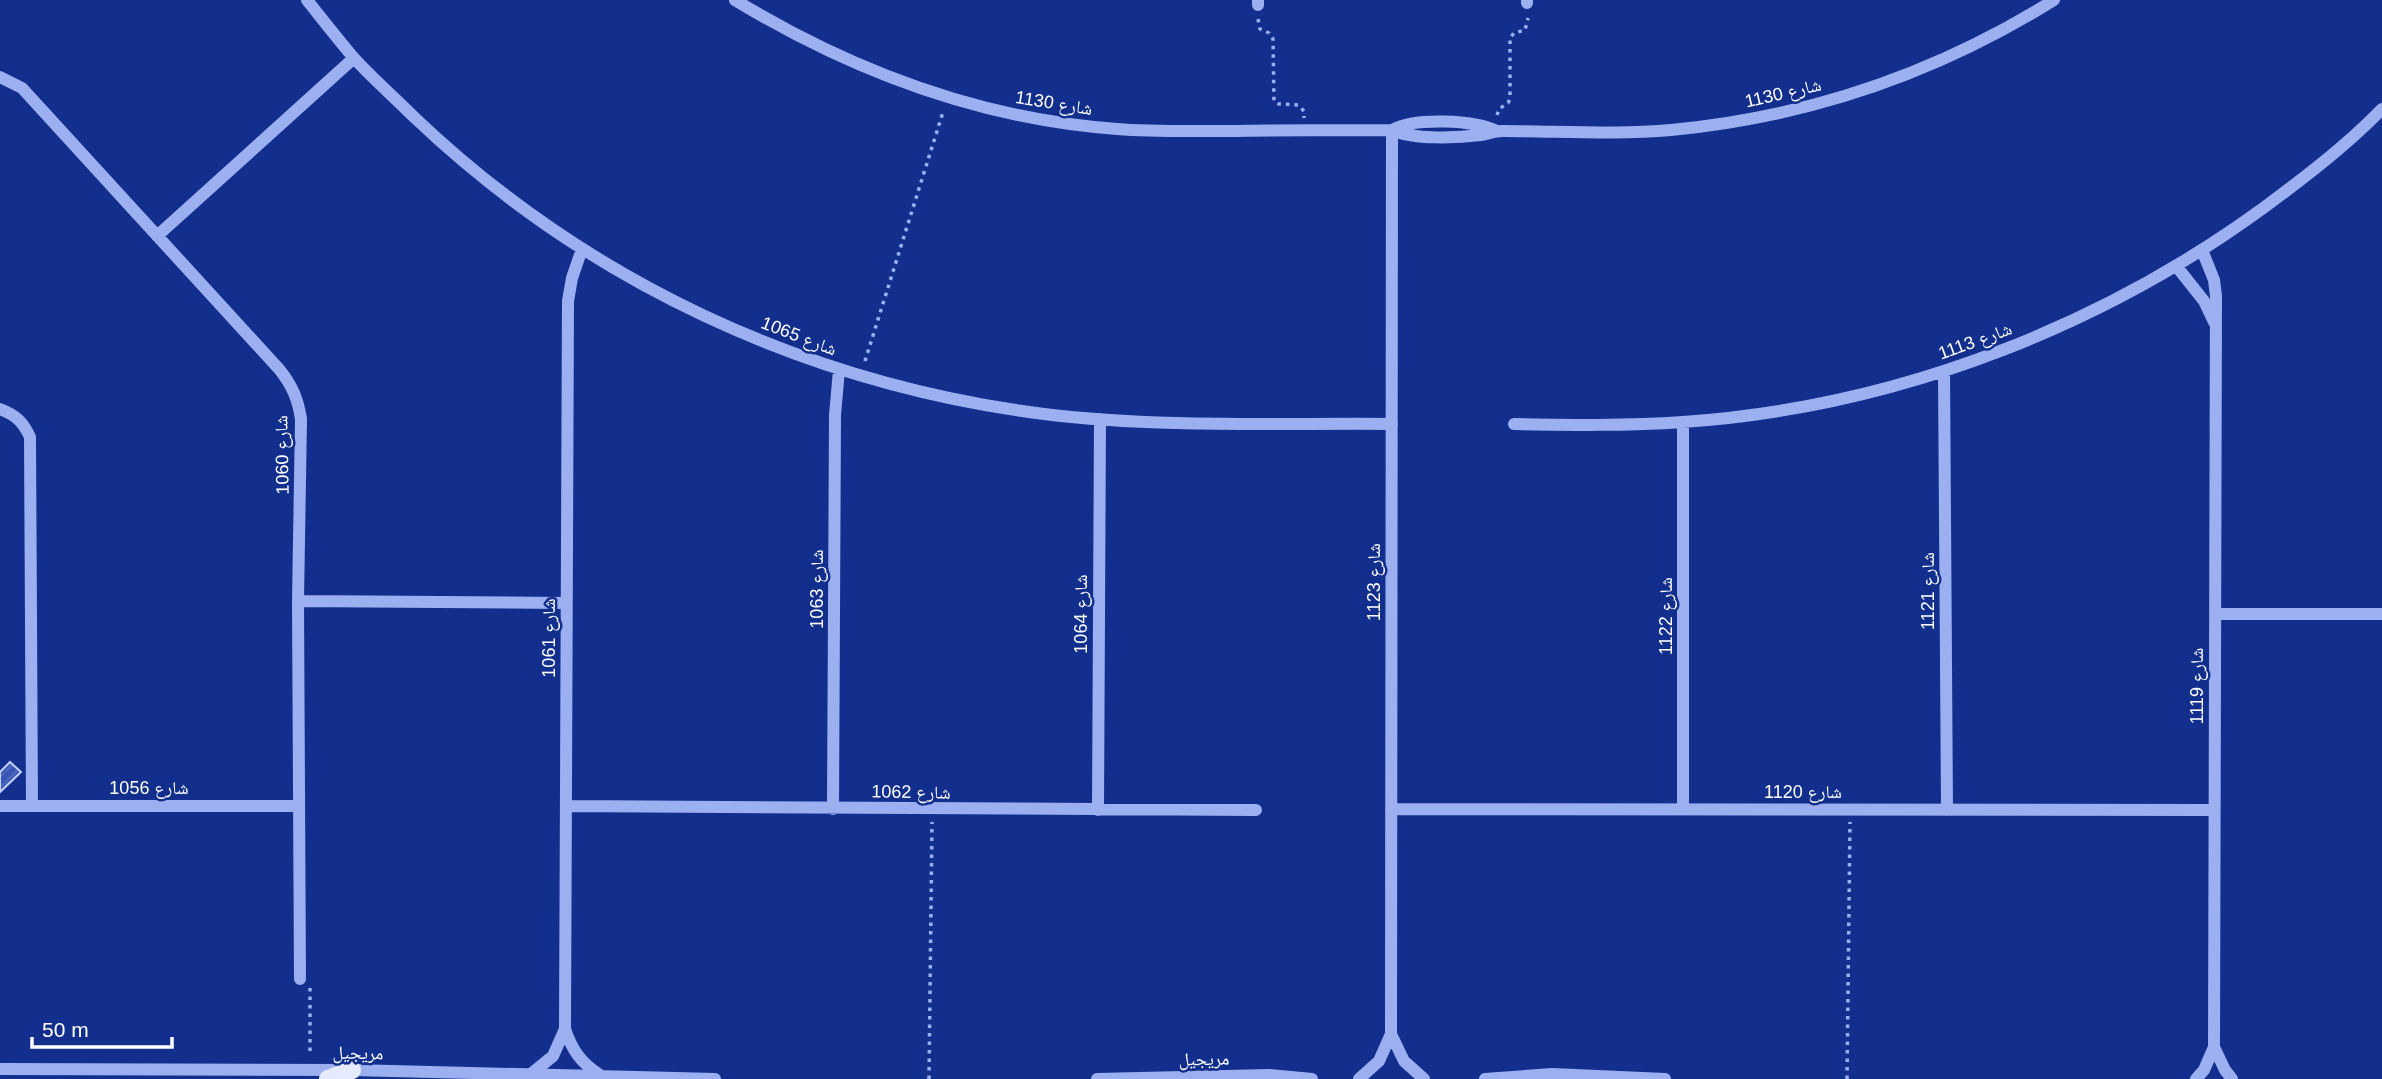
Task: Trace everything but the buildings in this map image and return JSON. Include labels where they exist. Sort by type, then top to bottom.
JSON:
[{"type":"main road","points":[[328,1079],[352,1070]]},
{"type":"street","name":"شارع 1065","points":[[307,0],[354,58],[444,145],[538,219],[582,249],[659,293],[723,326],[790,353],[861,377],[946,398],[1100,419],[1392,424]]},
{"type":"street","name":"شارع 1130","points":[[735,0],[825,50],[870,71],[948,98],[1013,115],[1117,129],[1392,130],[1405,135],[1426,136],[1466,136],[1497,131],[1670,130],[1774,115],[1876,87],[1925,68],[1985,40],[2054,0]]},
{"type":"street","points":[[157,236],[354,58]]},
{"type":"street","name":"شارع 1060","points":[[0,76],[22,88],[279,369],[294,391],[301,419],[298,601],[300,979]]},
{"type":"street","name":"شارع 1113","points":[[1514,424],[1683,422],[1756,414],[1822,402],[1944,372],[2068,323],[2177,267],[2264,208],[2322,163],[2382,109]]},
{"type":"street","name":"شارع 1123","points":[[1359,1079],[1378,1061],[1391,1034],[1392,130]]},
{"type":"street","name":"شارع 1061","points":[[582,249],[572,278],[568,301],[565,1029],[577,1056],[600,1076]]},
{"type":"street","name":"شارع 1119","points":[[2196,1079],[2204,1070],[2214,1047],[2216,325],[2214,280],[2202,250]]},
{"type":"street","name":"شارع 1119","points":[[2177,267],[2204,301],[2216,325]]},
{"type":"street","name":"شارع 1063","points":[[833,809],[835,415],[839,370]]},
{"type":"street","name":"شارع 1121","points":[[1944,372],[1947,810]]},
{"type":"street","points":[[0,409],[24,424],[30,437],[32,806]]},
{"type":"street","name":"شارع 1064","points":[[1098,810],[1100,419]]},
{"type":"street","name":"شارع 1122","points":[[1683,422],[1683,809]]},
{"type":"street","points":[[298,601],[566,603]]},
{"type":"street","points":[[2215,614],[2382,614]]},
{"type":"street","name":"شارع 1056","points":[[0,806],[298,806]]},
{"type":"street","name":"شارع 1062","points":[[566,807],[1256,810]]},
{"type":"street","name":"شارع 1120","points":[[1391,809],[2214,810]]},
{"type":"street","name":"شارع 1061","points":[[530,1075],[553,1056],[565,1029]]},
{"type":"street","name":"شارع 1123","points":[[1391,1034],[1404,1061],[1424,1079]]},
{"type":"street","name":"شارع 1119","points":[[2214,1047],[2232,1079]]},
{"type":"street","name":"مريجيل","points":[[0,1069],[352,1070],[715,1079]]},
{"type":"street","points":[[1485,1079],[1552,1074],[1665,1079]]},
{"type":"street","name":"مريجيل","points":[[1097,1079],[1269,1075],[1311,1079]]},
{"type":"path","points":[[1497,131],[1497,111],[1510,99],[1510,38],[1514,33],[1527,28],[1527,1]]},
{"type":"path","points":[[1258,3],[1259,29],[1269,33],[1273,39],[1273,99],[1279,104],[1302,107],[1304,130]]},
{"type":"path","points":[[861,377],[948,98]]},
{"type":"path","points":[[929,1079],[932,810]]},
{"type":"path","points":[[1847,1079],[1850,810]]},
{"type":"path","points":[[300,979],[310,979],[310,1070]]}]
